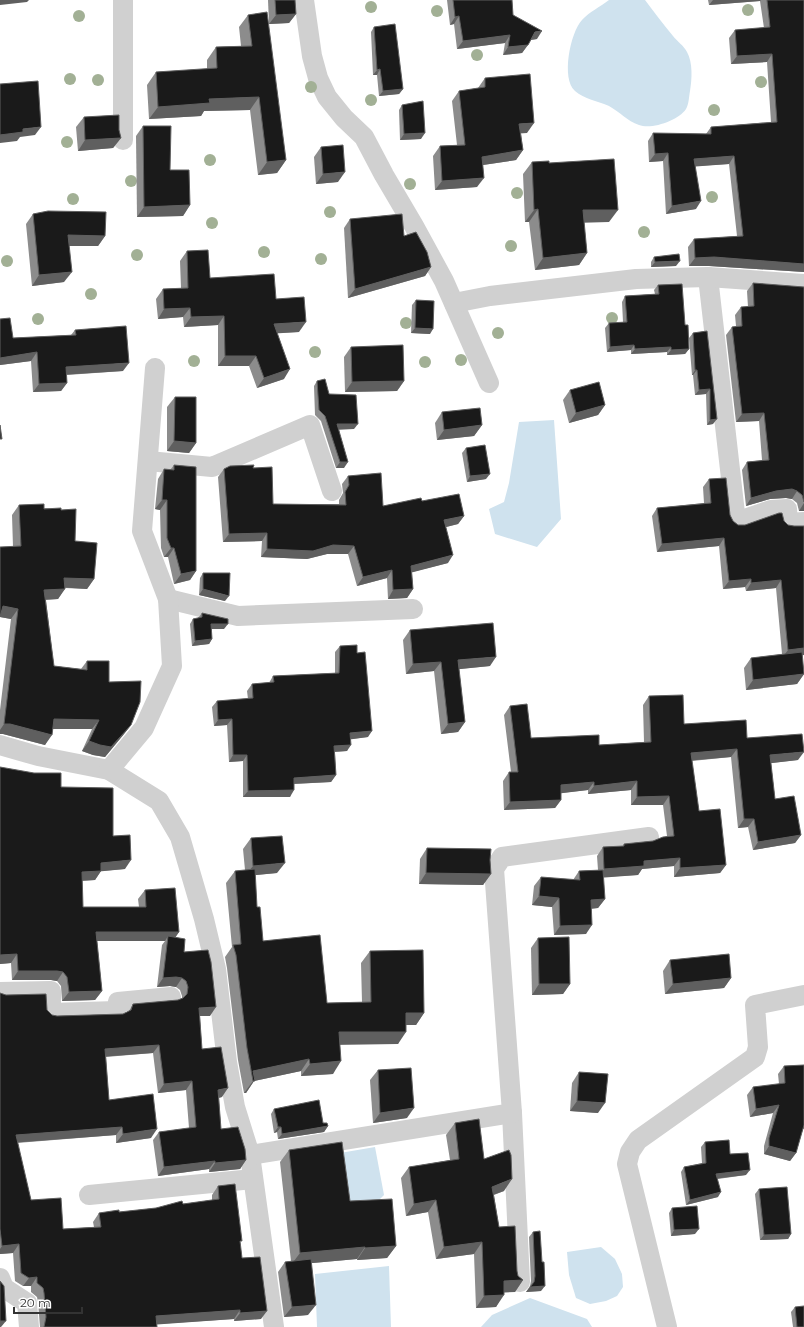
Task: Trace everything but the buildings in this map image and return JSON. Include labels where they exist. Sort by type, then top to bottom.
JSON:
[{"type":"street","points":[[122,0],[123,140]]},
{"type":"street","points":[[304,0],[312,56],[318,78],[327,97],[344,118],[364,137],[444,281],[489,384]]},
{"type":"street","points":[[454,303],[490,296],[591,283],[636,279],[708,277],[804,284]]},
{"type":"street","points":[[708,277],[736,522],[771,510],[787,509],[788,523],[804,522]]},
{"type":"street","points":[[109,770],[144,728],[172,666],[168,599],[142,531],[155,368]]},
{"type":"street","points":[[148,461],[212,467],[310,425],[332,491]]},
{"type":"street","points":[[168,599],[238,616],[413,609]]},
{"type":"street","points":[[0,745],[38,756],[109,770],[159,801],[180,837],[204,919],[216,968],[227,1062],[235,1107],[250,1155],[274,1327]]},
{"type":"street","points":[[520,1282],[512,1113],[494,868],[502,857],[649,837]]},
{"type":"street","points":[[0,992],[51,991],[51,1013],[116,1011],[118,1002],[171,998]]},
{"type":"street","points":[[667,1327],[627,1164],[630,1152],[638,1140],[755,1057],[758,1047],[755,1005],[804,995]]},
{"type":"street","points":[[250,1155],[512,1113]]},
{"type":"street","points":[[89,1195],[253,1179]]},
{"type":"street","points":[[0,1278],[4,1288],[27,1303],[29,1327]]},
{"type":"water","points":[[609,0],[645,0],[669,32],[687,52],[692,71],[691,81],[686,109],[678,117],[658,125],[639,125],[609,106],[579,94],[571,85],[568,77],[569,56],[574,35],[578,26],[588,14]]},
{"type":"water","points":[[554,420],[561,519],[537,547],[495,534],[489,509],[504,502],[509,483],[519,422]]},
{"type":"water","points":[[375,1147],[384,1195],[374,1205],[349,1205],[340,1153]]},
{"type":"water","points":[[601,1247],[615,1259],[622,1274],[623,1287],[617,1296],[606,1301],[590,1304],[576,1298],[569,1275],[567,1252]]},
{"type":"water","points":[[389,1266],[391,1327],[317,1327],[315,1274]]},
{"type":"water","points":[[530,1298],[587,1319],[592,1327],[481,1327],[492,1315]]}]
